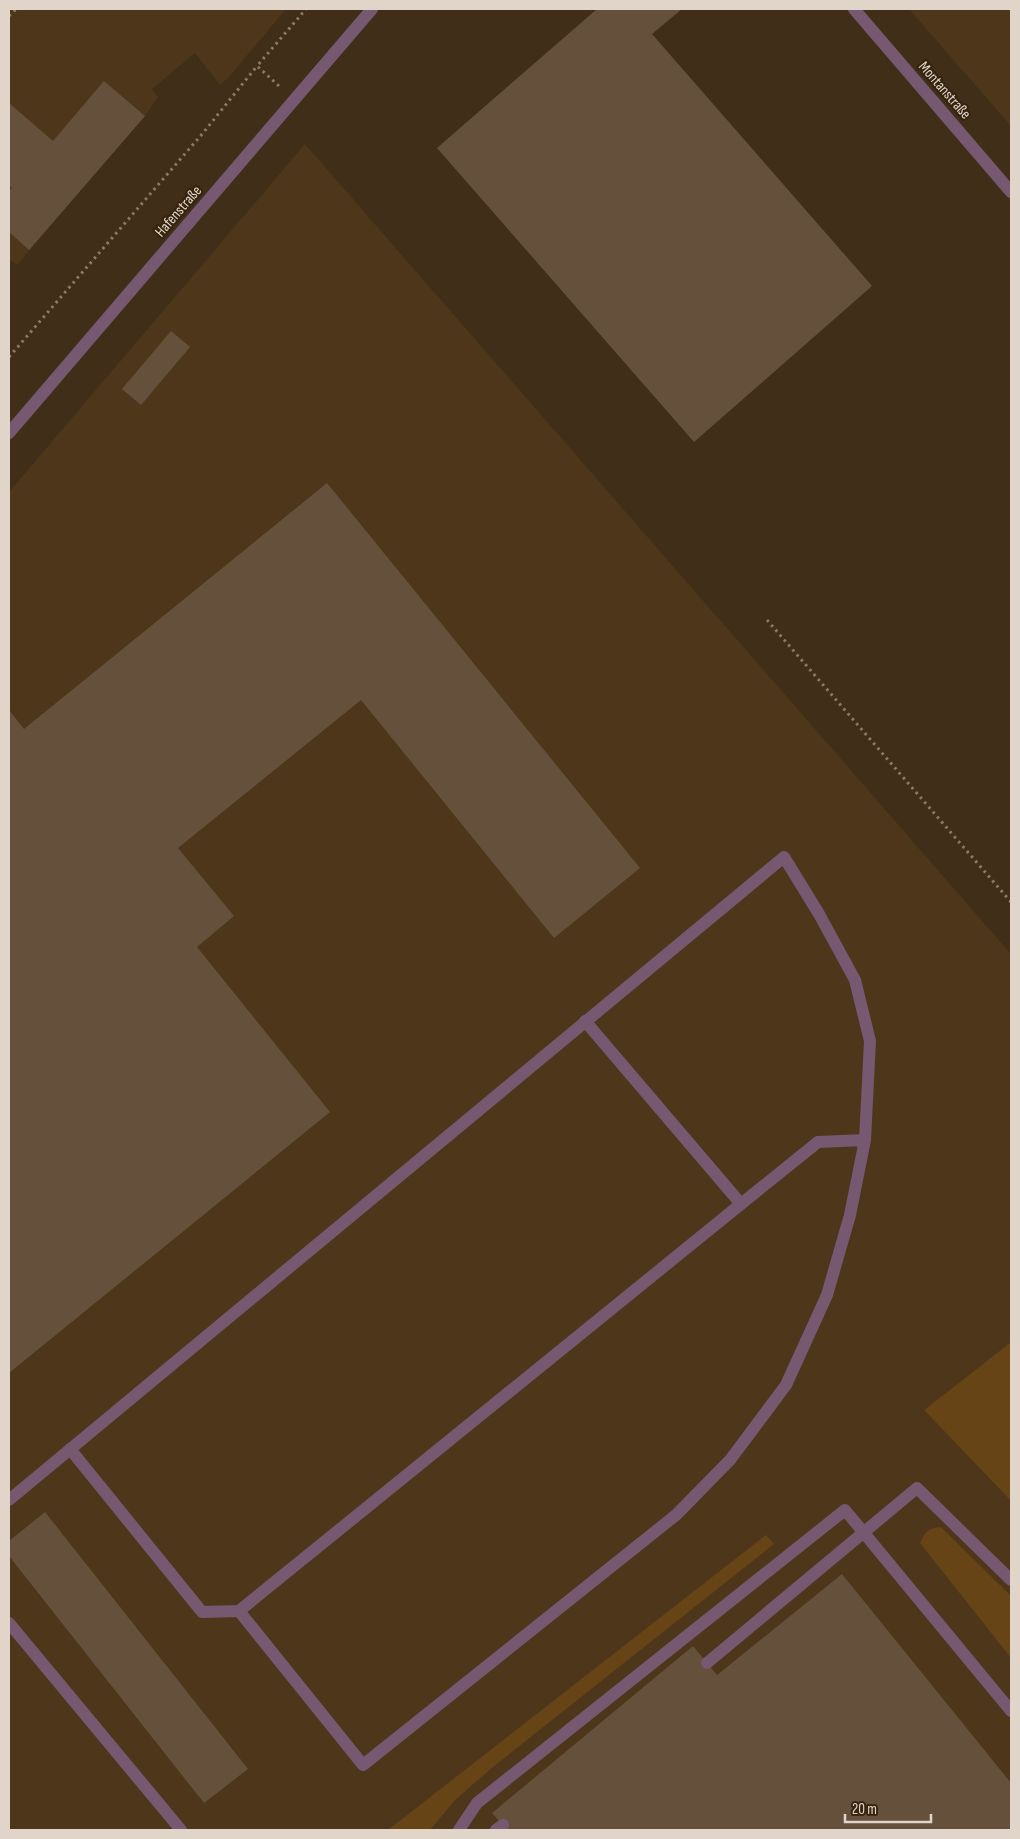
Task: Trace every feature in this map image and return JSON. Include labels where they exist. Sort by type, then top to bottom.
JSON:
[{"type":"street","name":"Hafenstraße","points":[[9,433],[372,9]]},
{"type":"street","name":"Montanstraße","points":[[854,9],[1011,192]]},
{"type":"street","points":[[9,1500],[784,857],[819,914],[854,980],[870,1041],[865,1140],[850,1215],[827,1295],[786,1385],[730,1460],[676,1515],[363,1765],[239,1610]]},
{"type":"street","points":[[585,1021],[741,1204]]},
{"type":"street","points":[[70,1449],[202,1612],[239,1610],[818,1142],[865,1140]]},
{"type":"street","points":[[707,1663],[917,1488],[1011,1580]]},
{"type":"street","points":[[459,1830],[477,1803],[845,1510],[1011,1711]]},
{"type":"street","points":[[9,1623],[181,1830]]},
{"type":"path","points":[[9,16],[16,9]]},
{"type":"path","points":[[9,357],[203,133],[306,9]]},
{"type":"path","points":[[257,66],[294,100]]},
{"type":"path","points":[[767,620],[1011,902]]},
{"type":"shaded area","points":[[9,9],[286,9],[229,77],[220,85],[195,53],[152,89],[158,97],[145,116],[17,265],[9,259]]},
{"type":"shaded area","points":[[909,9],[1011,9],[1011,126]]},
{"type":"shaded area","points":[[305,144],[1011,954],[1011,1342],[924,1410],[1011,1501],[1011,1830],[9,1830],[9,492]]},
{"type":"shaded area","points":[[1011,1342],[1011,1501],[924,1410]]},
{"type":"shaded area","points":[[941,1527],[1011,1596],[1011,1658],[920,1543],[928,1531]]},
{"type":"shaded area","points":[[766,1535],[774,1544],[493,1767],[455,1800],[430,1830],[388,1830]]},
{"type":"building","points":[[597,9],[682,9],[652,34],[872,286],[694,442],[437,148]]},
{"type":"building","points":[[104,81],[145,116],[29,250],[9,232],[9,191],[12,188],[9,185],[9,103],[53,141]]},
{"type":"building","points":[[171,331],[190,347],[141,405],[122,389]]},
{"type":"building","points":[[327,483],[640,868],[554,938],[361,700],[178,848],[234,916],[197,947],[330,1112],[9,1373],[9,710],[24,729]]},
{"type":"building","points":[[45,1512],[248,1769],[204,1803],[9,1556],[9,1541]]},
{"type":"building","points":[[842,1574],[1011,1783],[1011,1830],[507,1830],[492,1813],[693,1646],[717,1675]]}]
